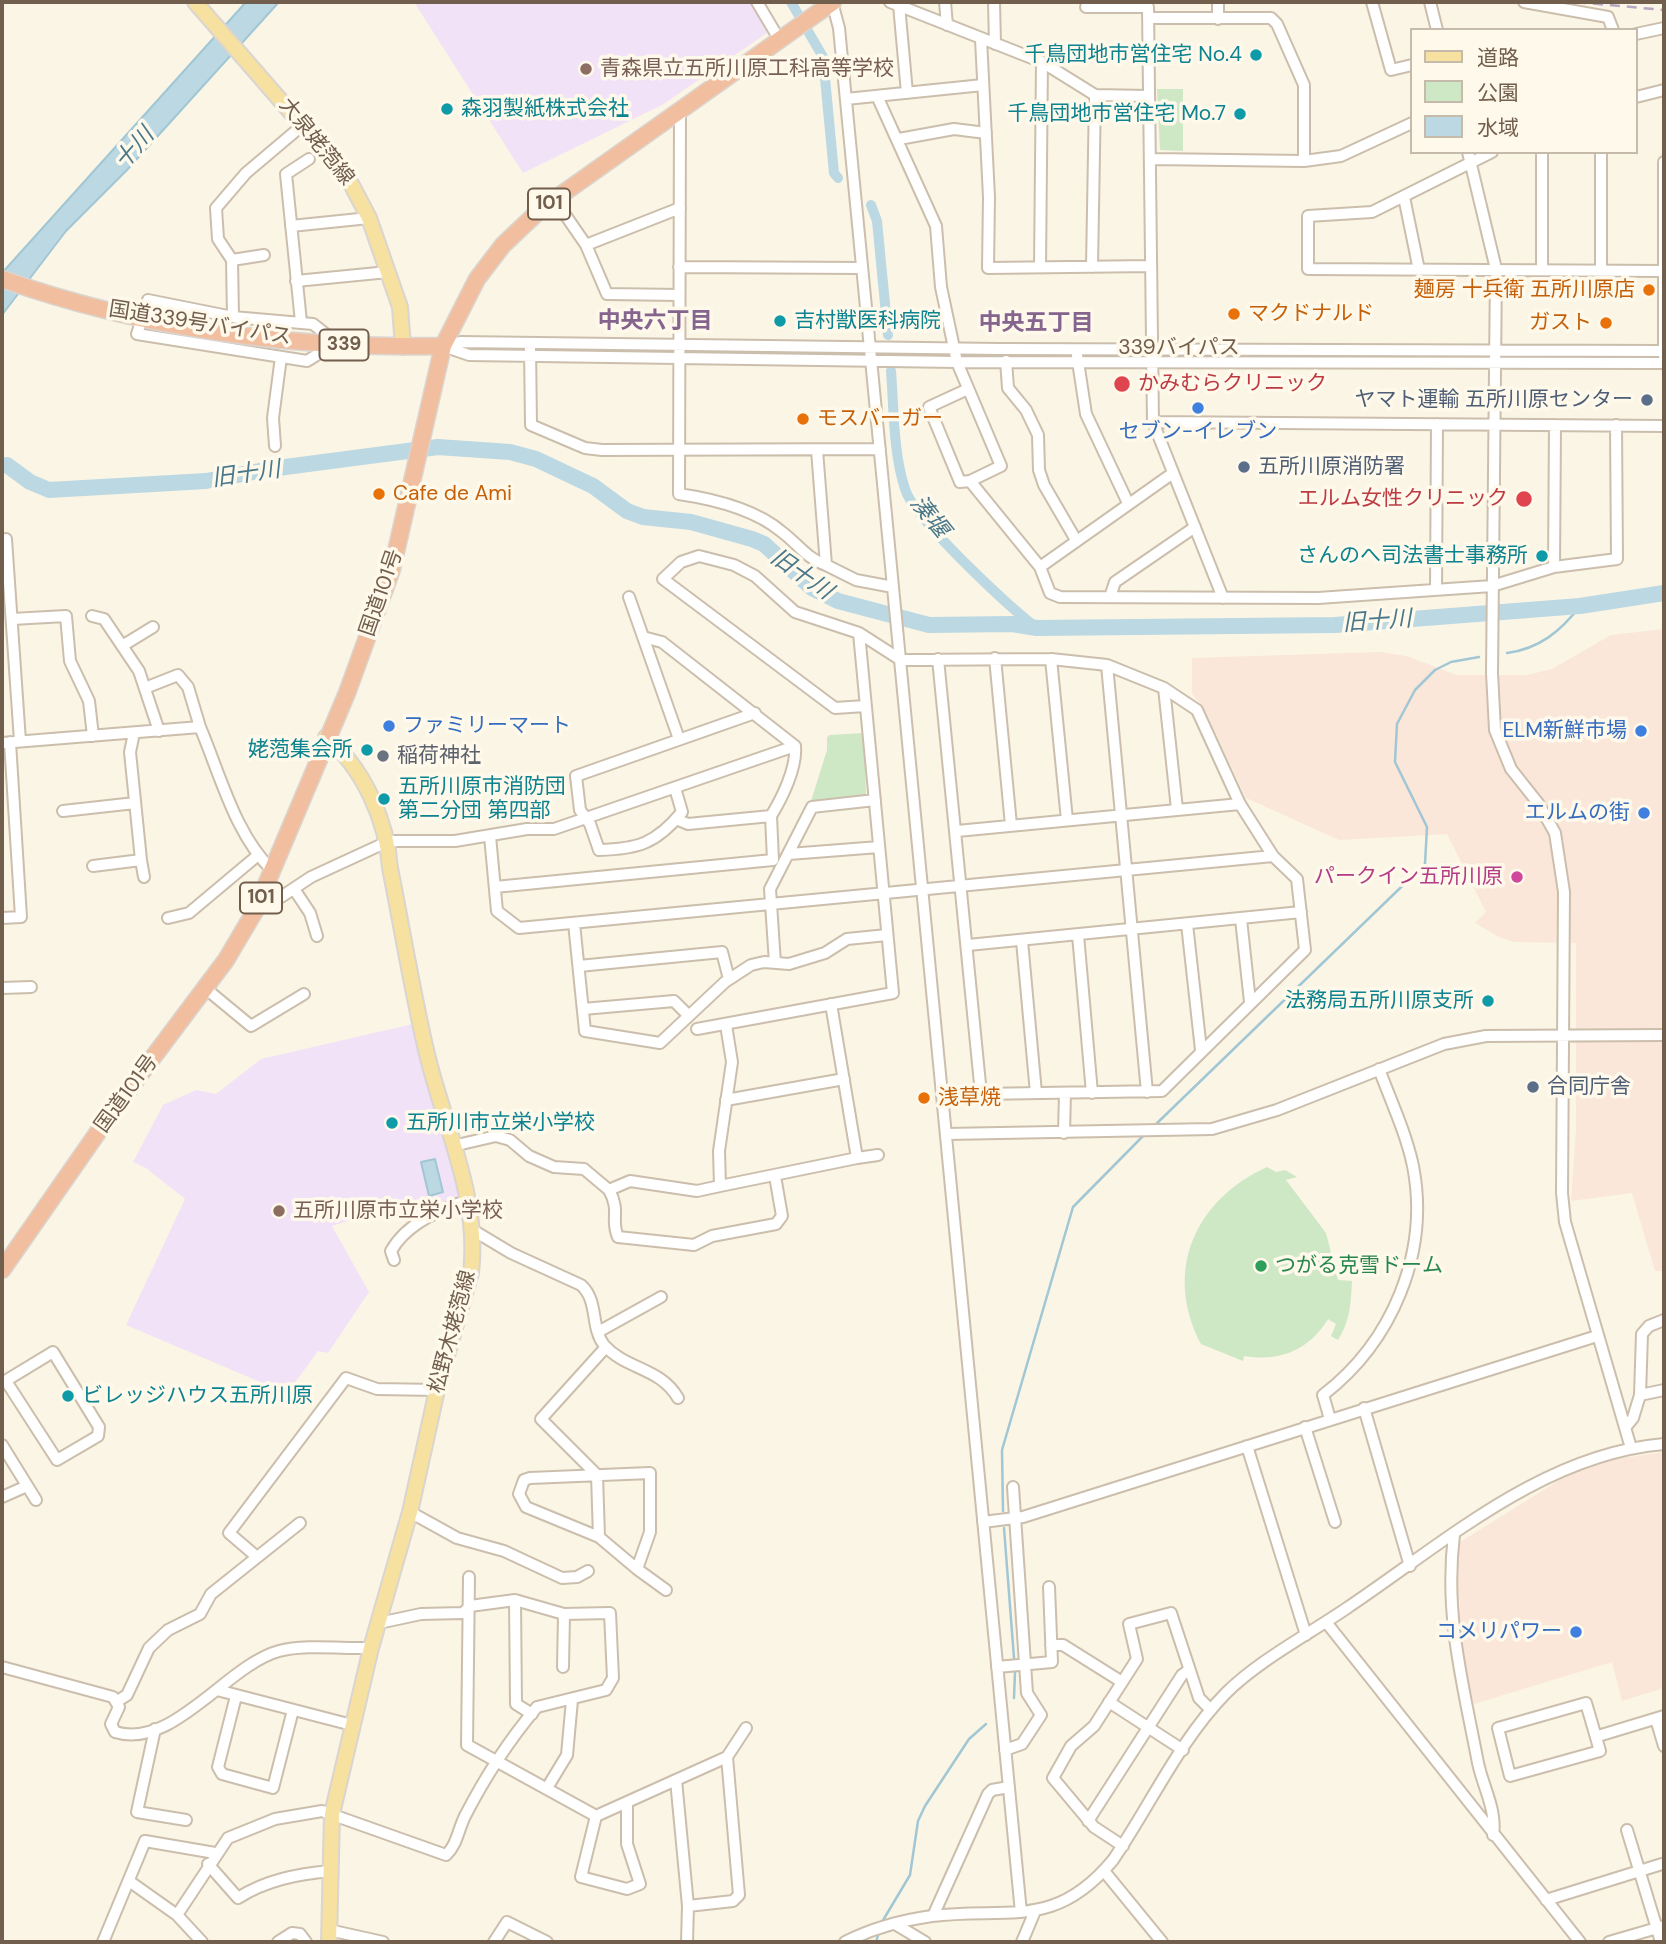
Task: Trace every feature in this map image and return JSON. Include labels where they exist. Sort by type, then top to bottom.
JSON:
[{"type":"highway","name":"国道101号","points":[[2,1269],[205,988],[255,911],[326,737],[347,693],[392,569],[443,346],[477,279],[503,245],[555,200],[680,108],[832,2]]},
{"type":"highway","name":"国道339号バイパス","points":[[2,279],[100,307],[226,332],[337,344],[443,346]]},
{"type":"main road","name":"大泉姥萢線","points":[[195,2],[285,102],[348,178],[369,218],[400,307],[403,347]]},
{"type":"main road","name":"松野木姥萢線","points":[[326,737],[335,744],[370,794],[388,841],[390,867],[426,1052],[457,1145],[471,1229],[471,1273],[437,1390],[410,1512],[371,1648],[332,1814],[329,1936]]},
{"type":"street","points":[[757,2],[779,39]]},
{"type":"street","points":[[832,2],[839,27],[863,268],[1021,1912]]},
{"type":"street","points":[[945,2],[947,25]]},
{"type":"street","points":[[994,2],[995,44]]},
{"type":"street","points":[[1218,2],[1218,19]]},
{"type":"street","points":[[1372,2],[1391,70],[1410,65]]},
{"type":"street","points":[[1430,2],[1436,28]]},
{"type":"street","points":[[1524,2],[1608,17],[1612,28]]},
{"type":"street","points":[[895,3],[1042,62],[1095,95],[1148,96]]},
{"type":"street","points":[[895,3],[907,93]]},
{"type":"street","points":[[1086,7],[1148,7],[1148,96],[1152,159],[1153,422],[1223,598]]},
{"type":"street","points":[[1148,18],[1271,18],[1277,24],[1304,85],[1304,161]]},
{"type":"street","points":[[1638,34],[1664,28]]},
{"type":"street","points":[[981,39],[986,133],[988,268],[1151,266]]},
{"type":"street","points":[[1040,267],[1042,62]]},
{"type":"street","points":[[846,99],[983,86]]},
{"type":"street","points":[[1638,96],[1664,90]]},
{"type":"street","points":[[1092,267],[1095,95]]},
{"type":"street","points":[[877,96],[899,139],[936,226],[941,287],[957,362],[1001,466],[970,481],[960,482],[929,407],[968,389]]},
{"type":"street","points":[[680,108],[679,494],[713,499],[742,511],[780,530],[813,561],[856,580],[894,592]]},
{"type":"street","points":[[233,317],[232,260],[218,239],[216,208],[246,173],[304,124]]},
{"type":"street","points":[[1152,159],[1304,161],[1340,156],[1410,124]]},
{"type":"street","points":[[899,139],[954,129],[986,133]]},
{"type":"street","points":[[1542,154],[1542,269]]},
{"type":"street","points":[[1601,154],[1601,271]]},
{"type":"street","points":[[1631,1448],[1565,1222],[1562,1193],[1564,892],[1559,847],[1548,818],[1511,769],[1494,730],[1492,590],[1496,270],[1469,157],[1404,197],[1372,212],[1308,216],[1308,269],[1496,270],[1542,269],[1663,271]]},
{"type":"street","points":[[301,323],[286,174],[309,159]]},
{"type":"street","points":[[443,346],[459,354],[679,351],[957,362],[1152,360],[1664,363],[1664,162]]},
{"type":"street","points":[[1404,197],[1419,270]]},
{"type":"street","points":[[555,200],[586,245],[607,294],[679,295]]},
{"type":"street","points":[[586,245],[680,208]]},
{"type":"street","points":[[291,226],[369,218]]},
{"type":"street","points":[[232,260],[264,255]]},
{"type":"street","points":[[680,267],[863,268]]},
{"type":"street","points":[[296,281],[388,272]]},
{"type":"street","points":[[139,328],[137,334],[307,361],[337,344],[313,324],[233,317],[148,300],[146,306]]},
{"type":"street","name":"339バイパス","points":[[443,346],[461,342],[530,342],[679,351],[870,346],[1664,351]]},
{"type":"street","points":[[530,342],[531,425],[585,448],[880,449]]},
{"type":"street","points":[[1077,348],[1086,414],[1128,503]]},
{"type":"street","points":[[275,446],[273,418],[281,357]]},
{"type":"street","points":[[1006,361],[1008,388],[1026,410],[1038,435],[1039,470],[1044,485],[1076,540]]},
{"type":"street","points":[[1153,422],[1664,426]]},
{"type":"street","points":[[1436,590],[1437,424]]},
{"type":"street","points":[[1554,567],[1555,425]]},
{"type":"street","points":[[970,481],[1040,567],[1050,593],[1060,597],[1318,598],[1436,590],[1492,590],[1554,567],[1617,559],[1616,425]]},
{"type":"street","points":[[817,450],[826,565]]},
{"type":"street","points":[[1040,567],[1173,473]]},
{"type":"street","points":[[1110,597],[1115,582],[1195,527]]},
{"type":"street","points":[[2,540],[6,539],[12,619],[10,742],[21,917],[2,918]]},
{"type":"street","points":[[865,705],[835,708],[663,579],[691,556],[734,565],[755,576],[795,612],[859,633],[901,660],[938,659],[995,658],[1051,659],[1107,665],[1164,688],[1197,710],[1240,804],[1273,856],[1297,879],[1305,950],[1161,1091],[981,1094],[938,659]]},
{"type":"street","points":[[629,597],[679,740]]},
{"type":"street","points":[[12,619],[66,616],[70,661],[89,701],[93,736]]},
{"type":"street","points":[[92,616],[104,619],[139,671],[159,731]]},
{"type":"street","points":[[122,646],[153,627]]},
{"type":"street","points":[[697,1029],[893,993],[859,633]]},
{"type":"street","points":[[643,637],[662,642],[795,747]]},
{"type":"street","points":[[995,658],[1011,825]]},
{"type":"street","points":[[1051,659],[1067,820]]},
{"type":"street","points":[[1107,665],[1134,930],[1147,1092]]},
{"type":"street","points":[[145,688],[178,675],[188,687],[200,727],[257,856],[281,897],[311,877],[388,841],[437,842],[527,829],[554,829],[795,747]]},
{"type":"street","points":[[1164,688],[1177,809]]},
{"type":"street","points":[[675,788],[683,808],[676,819],[637,848],[598,850],[587,818],[580,810],[576,776],[755,713]]},
{"type":"street","points":[[10,742],[200,727]]},
{"type":"street","points":[[134,733],[130,752],[144,877]]},
{"type":"street","points":[[495,887],[773,860],[771,816],[784,790],[795,747]]},
{"type":"street","points":[[775,962],[770,889],[812,807],[875,800]]},
{"type":"street","points":[[63,811],[135,803]]},
{"type":"street","points":[[957,831],[1240,804]]},
{"type":"street","points":[[676,819],[688,824],[771,816]]},
{"type":"street","points":[[490,836],[497,911],[516,928],[1273,856]]},
{"type":"street","points":[[789,854],[879,847]]},
{"type":"street","points":[[168,918],[189,913],[257,856]]},
{"type":"street","points":[[93,866],[141,860]]},
{"type":"street","points":[[293,889],[310,912],[317,936]]},
{"type":"street","points":[[968,944],[1022,941],[1301,912]]},
{"type":"street","points":[[1241,919],[1250,1002]]},
{"type":"street","points":[[574,923],[587,1033],[656,1043],[668,1036],[729,979],[751,965],[775,962],[789,964],[807,959],[847,939],[887,935]]},
{"type":"street","points":[[1187,924],[1201,1050]]},
{"type":"street","points":[[1078,935],[1092,1093]]},
{"type":"street","points":[[1022,941],[1036,1093]]},
{"type":"street","points":[[579,966],[722,953],[729,979]]},
{"type":"street","points":[[2,988],[31,987]]},
{"type":"street","points":[[205,988],[251,1026],[304,994]]},
{"type":"street","points":[[583,1009],[674,1001],[688,1015]]},
{"type":"street","points":[[831,1004],[857,1158]]},
{"type":"street","points":[[720,1186],[719,1151],[732,1062],[726,1025]]},
{"type":"street","points":[[947,1134],[1170,1132],[1212,1129],[1243,1122],[1444,1044],[1486,1036],[1664,1035]]},
{"type":"street","points":[[1330,1419],[1323,1395],[1363,1359],[1391,1315],[1412,1259],[1416,1226],[1413,1168],[1379,1069]]},
{"type":"street","points":[[726,1100],[844,1079]]},
{"type":"street","points":[[1064,1133],[1065,1093]]},
{"type":"street","points":[[457,1145],[496,1136],[510,1140],[529,1156],[554,1167],[584,1169],[609,1190],[617,1203],[615,1230],[618,1237],[694,1245],[712,1236],[776,1224],[782,1216],[775,1176]]},
{"type":"street","points":[[609,1190],[630,1181],[697,1191],[878,1155]]},
{"type":"street","points":[[394,1260],[391,1251],[400,1235],[439,1209],[466,1201]]},
{"type":"street","points":[[471,1229],[581,1285],[588,1292],[598,1332],[606,1347],[614,1354],[669,1383],[678,1398]]},
{"type":"street","points":[[598,1332],[661,1297]]},
{"type":"street","points":[[1625,1428],[1633,1418],[1640,1395],[1642,1334],[1649,1326],[1664,1320]]},
{"type":"street","points":[[983,1522],[1015,1519],[1597,1336]]},
{"type":"street","points":[[599,1537],[597,1475],[541,1419],[606,1347]]},
{"type":"street","points":[[54,1352],[99,1427],[98,1436],[57,1460],[4,1382],[54,1352]]},
{"type":"street","points":[[257,1557],[229,1533],[346,1378],[377,1389],[437,1390]]},
{"type":"street","points":[[1640,1395],[1664,1390]]},
{"type":"street","points":[[1364,1408],[1410,1566]]},
{"type":"street","points":[[1305,1427],[1335,1522]]},
{"type":"street","points":[[845,1942],[878,1929],[933,1916],[1035,1911],[1068,1900],[1104,1871],[1123,1846],[1182,1750],[1211,1710],[1238,1683],[1454,1535],[1542,1479],[1594,1457],[1664,1444]]},
{"type":"street","points":[[2,1445],[36,1500]]},
{"type":"street","points":[[1247,1446],[1306,1635]]},
{"type":"street","points":[[637,1569],[650,1532],[650,1473],[524,1480],[519,1494],[526,1507],[599,1537],[637,1569],[666,1590]]},
{"type":"street","points":[[2,1497],[27,1486]]},
{"type":"street","points":[[1005,1750],[1022,1744],[1041,1718],[1028,1699],[1013,1487]]},
{"type":"street","points":[[410,1512],[457,1538],[504,1551],[562,1578],[577,1577],[588,1571]]},
{"type":"street","points":[[116,1702],[127,1695],[137,1666],[149,1648],[168,1630],[200,1614],[211,1594],[300,1523]]},
{"type":"street","points":[[1454,1535],[1449,1581],[1450,1611],[1479,1765],[1490,1801],[1493,1835]]},
{"type":"street","points":[[469,1577],[467,1745],[497,1765],[547,1788],[596,1816]]},
{"type":"street","points":[[997,1667],[1050,1664],[1049,1587]]},
{"type":"street","points":[[177,1915],[215,1853],[228,1838],[275,1819],[322,1811],[446,1855],[453,1849],[464,1818],[532,1714],[545,1704],[572,1700],[606,1690],[614,1678],[610,1613],[564,1614],[515,1600],[470,1606],[463,1613],[421,1614],[379,1623]]},
{"type":"street","points":[[515,1600],[516,1704],[532,1714]]},
{"type":"street","points":[[1123,1846],[1088,1821],[1053,1778],[1071,1746],[1094,1726],[1138,1656],[1128,1626],[1169,1612],[1199,1698],[1211,1710]]},
{"type":"street","points":[[563,1667],[564,1614]]},
{"type":"street","points":[[1326,1622],[1580,1942]]},
{"type":"street","points":[[1051,1645],[1063,1645],[1122,1682]]},
{"type":"street","points":[[2,1667],[113,1697],[119,1707],[111,1724],[115,1732],[128,1736],[155,1730],[266,1656],[280,1650],[371,1648]]},
{"type":"street","points":[[1088,1821],[1189,1670]]},
{"type":"street","points":[[216,1690],[352,1725]]},
{"type":"street","points":[[236,1696],[218,1767],[222,1774],[273,1788],[293,1710]]},
{"type":"street","points":[[547,1788],[567,1755],[572,1700]]},
{"type":"street","points":[[1109,1702],[1182,1750]]},
{"type":"street","points":[[1586,1703],[1598,1736],[1600,1751],[1512,1777],[1497,1732],[1498,1728],[1586,1703]]},
{"type":"street","points":[[1598,1736],[1660,1717],[1664,1746]]},
{"type":"street","points":[[596,1816],[727,1757],[746,1728]]},
{"type":"street","points":[[155,1730],[136,1812],[186,1820]]},
{"type":"street","points":[[688,1906],[733,1901],[739,1895],[727,1757]]},
{"type":"street","points":[[676,1780],[688,1906],[687,1942]]},
{"type":"street","points":[[933,1916],[988,1794],[992,1790],[1009,1787]]},
{"type":"street","points":[[596,1816],[581,1877],[627,1889],[640,1884],[627,1844],[628,1802]]},
{"type":"street","points":[[1627,1830],[1660,1927],[1661,1942]]},
{"type":"street","points":[[103,1942],[145,1841],[215,1853]]},
{"type":"street","points":[[208,1864],[238,1898],[253,1888],[299,1874],[330,1871]]},
{"type":"street","points":[[1546,1900],[1662,1864]]},
{"type":"street","points":[[1104,1871],[1161,1942]]},
{"type":"street","points":[[128,1881],[177,1915],[202,1942]]},
{"type":"street","points":[[1022,1942],[1035,1911]]},
{"type":"street","points":[[494,1942],[507,1922],[547,1942]]},
{"type":"street","points":[[895,1924],[925,1942]]},
{"type":"street","points":[[1609,1942],[1660,1927]]},
{"type":"street","points":[[278,1942],[292,1933],[300,1934],[306,1942]]},
{"type":"street","points":[[329,1936],[383,1942]]},
{"type":"shaded area","name":"青森県立五所川原工科高等学校","points":[[414,2],[751,2],[767,33],[662,105],[523,173]]},
{"type":"shaded area","name":"エルムの街","points":[[1664,629],[1664,1271],[1655,1271],[1632,1193],[1571,1201],[1576,1128],[1576,943],[1514,942],[1475,923],[1486,912],[1447,834],[1339,840],[1246,798],[1204,708],[1192,694],[1192,658],[1380,652],[1406,656],[1457,675],[1527,675],[1552,669],[1611,635]]},
{"type":"shaded area","name":"五所川原市立栄小学校","points":[[413,1024],[451,1152],[458,1196],[418,1218],[403,1203],[332,1226],[369,1292],[328,1353],[318,1351],[291,1388],[279,1390],[126,1325],[185,1199],[146,1168],[133,1162],[163,1105],[196,1090],[216,1094],[261,1059]]},
{"type":"shaded area","points":[[1664,1452],[1664,1688],[1622,1701],[1612,1662],[1474,1704],[1458,1644],[1460,1601],[1452,1588],[1457,1544],[1566,1476],[1603,1461]]},
{"type":"green space","points":[[1157,89],[1183,89],[1183,151],[1160,150]]},
{"type":"green space","points":[[864,733],[866,795],[811,801],[829,735]]},
{"type":"green space","name":"つがる克雪ドーム","points":[[1267,1167],[1276,1172],[1285,1170],[1297,1177],[1286,1180],[1326,1233],[1338,1280],[1352,1281],[1350,1304],[1345,1326],[1338,1340],[1331,1336],[1336,1324],[1328,1319],[1303,1346],[1270,1357],[1244,1356],[1243,1361],[1201,1344],[1190,1317],[1185,1290],[1186,1265],[1193,1240],[1204,1218],[1221,1198],[1242,1181]]},
{"type":"water","name":"十川","points":[[246,2],[279,2],[127,170],[66,231],[2,315],[2,273]]},
{"type":"water","points":[[435,1159],[443,1192],[429,1196],[421,1162]]},
{"type":"waterway","name":"湊堰","points":[[791,2],[823,57],[834,173],[838,178]]},
{"type":"waterway","name":"湊堰","points":[[871,205],[877,221],[888,335]]},
{"type":"waterway","name":"湊堰","points":[[891,371],[898,460],[905,489],[912,503],[943,541],[1037,628]]},
{"type":"waterway","name":"旧十川","points":[[7,465],[30,482],[49,490],[206,481],[270,469],[438,447],[510,452],[536,459],[593,486],[627,511],[643,517],[691,522],[764,544],[812,588],[838,601],[929,625],[1012,624],[1037,628],[1335,625],[1580,606],[1664,593]]},
{"type":"waterway","points":[[1507,653],[1539,643],[1565,623],[1580,606]]},
{"type":"waterway","points":[[1153,1127],[1425,864],[1427,827],[1395,762],[1397,724],[1415,690],[1435,670],[1451,662],[1479,657]]},
{"type":"waterway","points":[[1003,1511],[1002,1450],[1073,1207],[1145,1134]]},
{"type":"waterway","points":[[1004,1528],[1014,1658]]},
{"type":"waterway","points":[[1014,1698],[1015,1672]]},
{"type":"waterway","points":[[882,1922],[910,1875],[918,1821],[925,1806],[969,1739],[986,1724]]},
{"type":"waterway","points":[[876,1942],[879,1932]]},
{"type":"railway","points":[[1576,2],[1664,10]]},
{"type":"place","name":"千鳥団地市営住宅 No.4","points":[[1256,55]]},
{"type":"place","name":"青森県立五所川原工科高等学校","points":[[586,69]]},
{"type":"place","name":"森羽製紙株式会社","points":[[447,109]]},
{"type":"place","name":"千鳥団地市営住宅 Mo.7","points":[[1240,114]]},
{"type":"place","name":"麺房 十兵衛 五所川原店","points":[[1649,290]]},
{"type":"place","name":"マクドナルド","points":[[1234,314]]},
{"type":"place","name":"吉村獣医科病院","points":[[780,321]]},
{"type":"place","name":"ガスト","points":[[1606,323]]},
{"type":"place","name":"かみむらクリニック","points":[[1122,384]]},
{"type":"place","name":"ヤマト運輸 五所川原センター","points":[[1647,400]]},
{"type":"place","name":"セブン-イレブン","points":[[1198,408]]},
{"type":"place","name":"モスバーガー","points":[[803,419]]},
{"type":"place","name":"五所川原消防署","points":[[1244,467]]},
{"type":"place","name":"Cafe de Ami","points":[[379,494]]},
{"type":"place","name":"エルム女性クリニック","points":[[1524,499]]},
{"type":"place","name":"さんのへ司法書士事務所","points":[[1542,556]]},
{"type":"place","name":"ファミリーマート","points":[[389,726]]},
{"type":"place","name":"ELM新鮮市場","points":[[1641,731]]},
{"type":"place","name":"姥萢集会所","points":[[367,750]]},
{"type":"place","name":"稲荷神社","points":[[383,756]]},
{"type":"place","name":"五所川原市消防団 第二分団 第四部","points":[[384,799]]},
{"type":"place","name":"エルムの街","points":[[1644,813]]},
{"type":"place","name":"パークイン五所川原","points":[[1517,877]]},
{"type":"place","name":"法務局五所川原支所","points":[[1488,1001]]},
{"type":"place","name":"合同庁舎","points":[[1533,1087]]},
{"type":"place","name":"浅草焼","points":[[924,1098]]},
{"type":"place","name":"五所川市立栄小学校","points":[[392,1123]]},
{"type":"place","name":"五所川原市立栄小学校","points":[[279,1211]]},
{"type":"place","name":"つがる克雪ドーム","points":[[1261,1266]]},
{"type":"place","name":"ビレッジハウス五所川原","points":[[68,1396]]},
{"type":"place","name":"コメリパワー","points":[[1576,1632]]},
{"type":"district","name":"中央六丁目","points":[[655,322]]},
{"type":"district","name":"中央五丁目","points":[[1036,324]]}]
